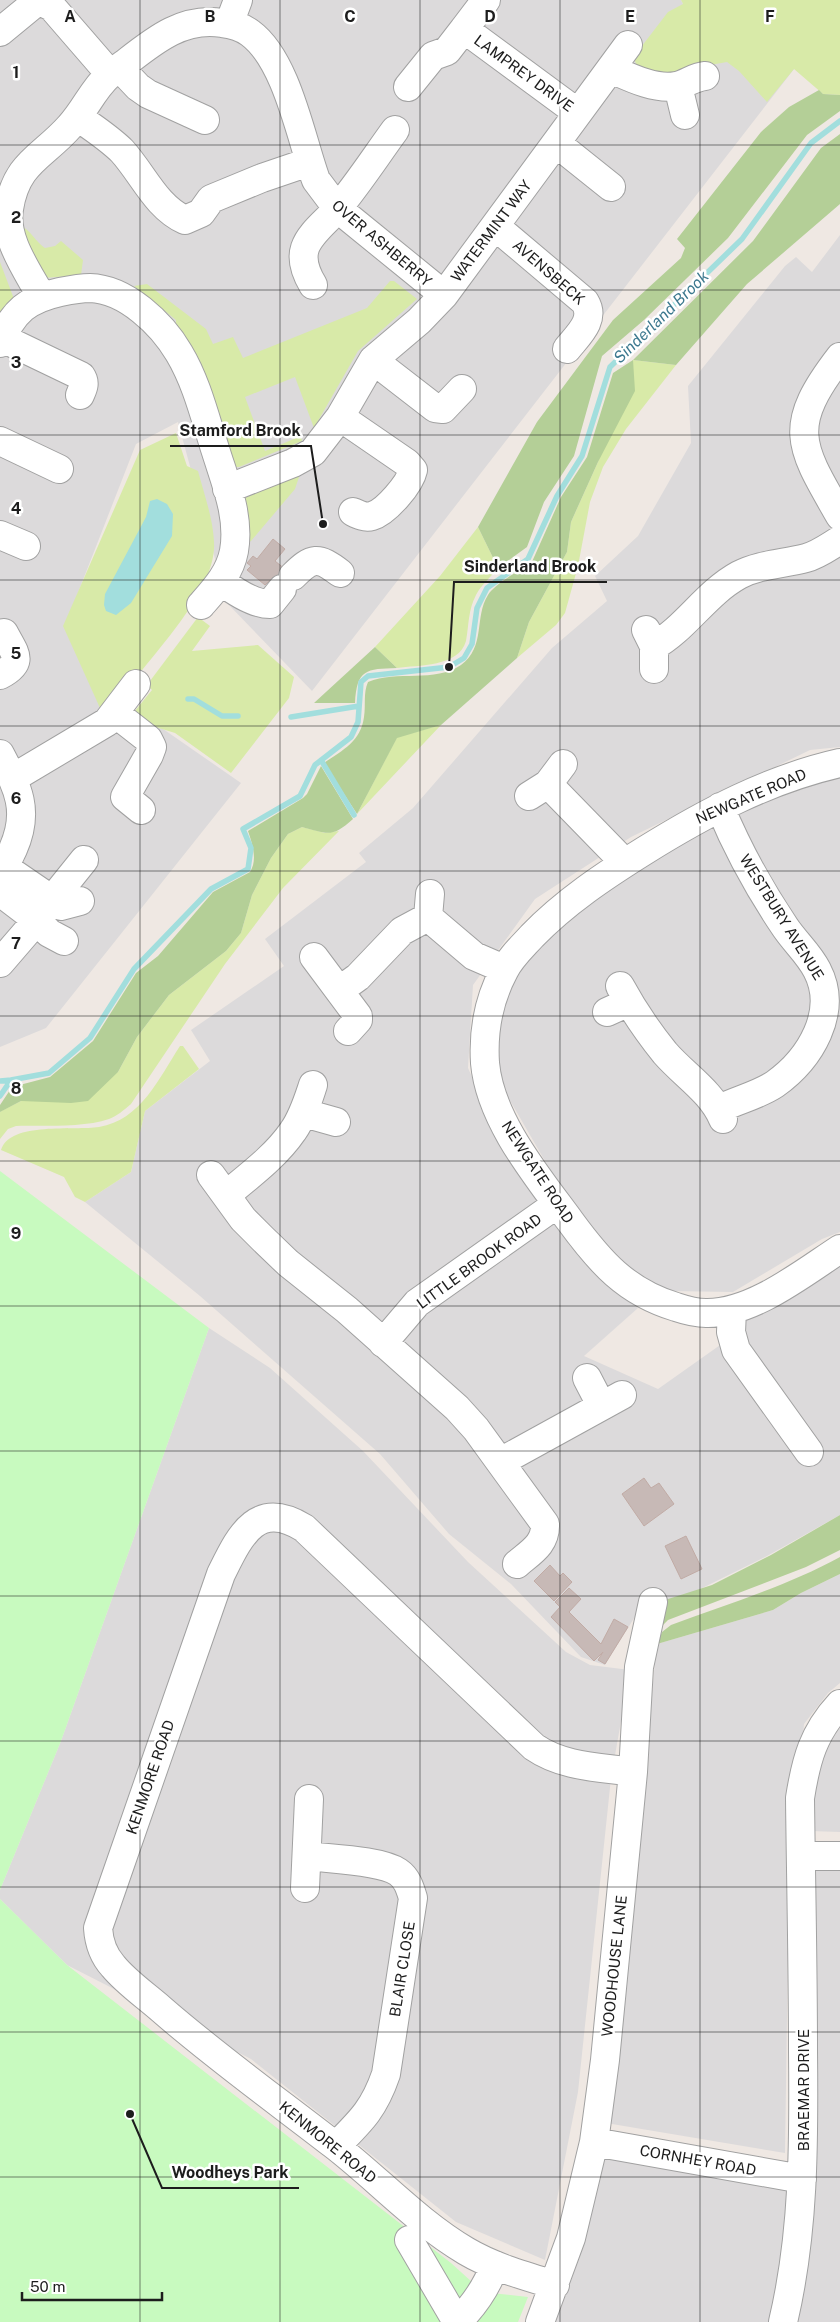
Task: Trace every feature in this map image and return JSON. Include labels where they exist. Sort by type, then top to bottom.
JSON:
[{"type":"street","points":[[464,29],[486,0]]},
{"type":"street","points":[[0,32],[34,4],[42,2],[52,7],[115,71],[148,94],[205,120]]},
{"type":"street","name":"OVER ASHBERRY","points":[[41,296],[19,256],[8,228],[9,210],[6,190],[32,160],[63,134],[78,117],[95,91],[115,71],[172,30],[190,24],[211,21],[233,12],[273,62],[285,85],[316,180],[338,208],[444,294]]},
{"type":"street","name":"LAMPREY DRIVE","points":[[408,87],[433,56],[447,51],[464,29],[578,113]]},
{"type":"street","name":"WATERMINT WAY","points":[[227,489],[271,473],[311,454],[342,413],[373,360],[419,321],[444,294],[628,45]]},
{"type":"street","points":[[610,69],[666,87],[678,86],[697,77],[705,76]]},
{"type":"street","points":[[678,86],[685,115]]},
{"type":"street","points":[[78,117],[122,151],[173,214],[185,220],[201,213],[211,199],[262,178],[309,162]]},
{"type":"street","points":[[313,285],[307,275],[304,261],[305,248],[313,234],[338,208],[395,130]]},
{"type":"street","points":[[556,144],[611,187]]},
{"type":"street","name":"AVENSBECK","points":[[495,226],[586,302],[589,308],[587,324],[568,349]]},
{"type":"street","points":[[80,395],[84,386],[81,376],[1,340],[19,312],[41,296],[72,289],[91,288],[105,290],[140,309],[161,328],[178,351],[200,400],[235,515],[236,530],[230,564],[221,581],[201,605]]},
{"type":"street","points":[[840,357],[813,394],[804,422],[806,453],[812,469],[840,516]]},
{"type":"street","points":[[373,360],[435,408],[443,409],[462,389]]},
{"type":"street","points":[[342,413],[413,470],[411,480],[383,511],[372,516],[363,516],[353,512]]},
{"type":"street","points":[[0,441],[59,470]]},
{"type":"street","points":[[0,535],[26,546]]},
{"type":"street","points":[[651,648],[673,632],[717,590],[740,575],[758,568],[808,558],[840,540]]},
{"type":"street","points":[[221,581],[244,596],[255,599],[262,604],[270,604],[305,563],[312,560],[320,561],[340,572]]},
{"type":"street","points":[[0,675],[16,664],[17,658],[4,633]]},
{"type":"street","points":[[13,778],[96,730],[116,714],[136,684]]},
{"type":"street","points":[[116,714],[148,740],[152,747],[125,797],[141,810]]},
{"type":"street","points":[[0,754],[13,778],[21,800],[22,813],[16,842],[2,877],[44,910],[49,933],[64,941]]},
{"type":"street","name":"NEWGATE ROAD","points":[[837,1258],[770,1293],[732,1310],[705,1314],[653,1300],[632,1288],[614,1274],[591,1249],[557,1204],[510,1134],[492,1096],[485,1065],[485,1039],[488,1015],[504,970],[542,925],[574,898],[625,863],[696,819],[802,772],[840,763]]},
{"type":"street","points":[[547,781],[625,863]]},
{"type":"street","name":"WESTBURY AVENUE","points":[[619,1000],[721,1114],[773,1085],[794,1069],[812,1045],[833,1001],[823,985],[817,970],[785,927],[731,834],[720,807]]},
{"type":"street","points":[[0,963],[84,860]]},
{"type":"street","points":[[44,910],[67,906],[80,901]]},
{"type":"street","points":[[340,990],[358,977],[429,906],[474,956],[504,970]]},
{"type":"street","points":[[313,952],[358,1016],[358,1020],[348,1031]]},
{"type":"street","points":[[314,1084],[304,1113],[293,1131],[273,1154],[219,1185],[243,1219],[282,1257],[457,1408],[502,1461],[545,1524],[545,1534],[542,1542],[517,1564]]},
{"type":"street","points":[[304,1113],[336,1122]]},
{"type":"street","name":"LITTLE BROOK ROAD","points":[[383,1343],[417,1303],[557,1204]]},
{"type":"street","points":[[732,1310],[732,1332],[736,1350],[810,1452]]},
{"type":"street","points":[[502,1461],[611,1400],[587,1378]]},
{"type":"street","name":"KENMORE ROAD","points":[[555,2285],[495,2265],[468,2252],[436,2232],[336,2146],[189,2034],[113,1966],[99,1942],[98,1928],[221,1574],[235,1546],[248,1529],[261,1520],[275,1516],[289,1519],[304,1528],[534,1747],[562,1762],[633,1772]]},
{"type":"street","name":"WOODHOUSE LANE","points":[[540,2322],[555,2285],[570,2238],[594,2142],[605,2060],[633,1772],[640,1667],[653,1602]]},
{"type":"street","name":"BRAEMAR DRIVE","points":[[783,2322],[798,2227],[802,2179],[804,2105],[800,1798],[805,1766],[813,1740],[840,1704]]},
{"type":"street","points":[[305,1888],[310,1799]]},
{"type":"street","name":"BLAIR CLOSE","points":[[306,1856],[383,1866],[399,1872],[408,1883],[413,1898],[386,2074],[377,2099],[366,2116],[336,2146]]},
{"type":"street","points":[[801,1856],[840,1856]]},
{"type":"street","name":"CORNHEY ROAD","points":[[594,2142],[802,2179]]},
{"type":"street","points":[[409,2240],[457,2322],[470,2310],[483,2292],[495,2265]]},
{"type":"shaded area","points":[[0,0],[681,0],[683,4],[794,69],[312,691],[227,603],[178,422],[136,444],[65,626],[104,688],[241,783],[46,1028],[0,1047]]},
{"type":"shaded area","points":[[840,235],[840,747],[810,750],[631,837],[535,899],[473,985],[468,1068],[498,1134],[570,1246],[638,1308],[584,1356],[658,1389],[723,1343],[751,1310],[840,1259],[840,1515],[767,1556],[680,1599],[641,1607],[605,1665],[581,1657],[511,1584],[449,1534],[380,1454],[200,1296],[85,1202],[131,1172],[145,1111],[210,1061],[191,1030],[284,966],[265,939],[366,862],[359,853],[413,808],[552,648],[607,601],[595,576],[638,536],[691,443],[688,386],[785,266],[796,257],[812,272]]},
{"type":"shaded area","points":[[840,770],[840,1232],[822,1239],[733,1292],[670,1291],[610,1262],[571,1206],[497,1078],[492,1036],[510,973],[558,927],[662,848],[831,771]]},
{"type":"shaded area","points":[[209,1328],[270,1368],[363,1451],[468,1562],[566,1652],[590,1665],[630,1670],[611,1778],[578,2092],[545,2260],[456,2222],[251,2059],[67,1965],[0,1899],[0,1890],[61,1741]]},
{"type":"shaded area","points":[[840,1574],[840,1683],[828,1693],[804,1724],[789,1881],[785,2153],[606,2123],[657,1644],[773,1610],[801,1593]]},
{"type":"shaded area","points":[[840,1728],[840,1832],[810,1831],[808,1801],[826,1742]]},
{"type":"shaded area","points":[[810,1863],[840,1863],[840,2322],[550,2322],[600,2154],[808,2193]]},
{"type":"green space","points":[[681,0],[840,0],[840,95],[823,94],[794,69],[767,102],[739,71],[727,62],[699,67],[672,81],[638,68],[634,59],[635,55],[668,12],[683,4]]},
{"type":"green space","points":[[819,90],[823,94],[840,95],[840,111],[807,135],[728,238],[644,320],[602,356],[574,456],[544,502],[527,547],[498,568],[478,527],[537,422],[613,320],[681,258],[685,248],[677,239],[761,132],[789,107]]},
{"type":"green space","points":[[840,134],[840,204],[747,284],[676,365],[633,360],[753,241],[821,148]]},
{"type":"green space","points":[[17,223],[26,229],[45,248],[55,246],[61,241],[83,260],[81,275],[44,278]]},
{"type":"green space","points":[[0,262],[14,299],[0,317]]},
{"type":"green space","points":[[390,281],[394,281],[417,299],[358,351],[314,428],[295,377],[245,397],[265,451],[301,436],[302,441],[239,467],[234,467],[175,333],[176,320],[134,286],[147,284],[206,329],[213,344],[233,337],[243,358],[367,308]]},
{"type":"green space","points":[[633,360],[676,365],[626,429],[603,467],[590,502],[578,566],[565,613],[556,625],[517,658],[529,622],[567,552],[571,522],[598,462]]},
{"type":"green space","points":[[633,360],[635,391],[598,462],[571,522],[567,552],[529,622],[517,658],[441,725],[397,738],[357,814],[324,763],[350,744],[359,732],[364,717],[368,682],[391,677],[440,674],[461,665],[469,658],[477,641],[481,613],[488,595],[501,582],[531,564],[561,497],[587,457],[613,373]]},
{"type":"green space","points":[[176,433],[187,466],[198,471],[212,524],[213,559],[198,595],[174,631],[137,677],[130,671],[100,708],[63,626],[140,450]]},
{"type":"green space","points":[[301,471],[295,489],[251,541],[245,544],[243,499]]},
{"type":"green space","points":[[478,527],[498,568],[473,601],[466,641],[462,650],[455,656],[437,663],[397,668],[375,647],[440,576]]},
{"type":"green space","points":[[198,617],[210,626],[192,651],[258,645],[294,677],[289,698],[231,773],[175,733],[146,724],[134,712],[152,690],[147,685]]},
{"type":"green space","points":[[375,647],[397,668],[378,669],[365,673],[358,683],[355,703],[314,703]]},
{"type":"green space","points":[[441,725],[357,814],[397,737]]},
{"type":"green space","points":[[321,766],[353,819],[334,832],[324,833],[302,827],[288,834],[271,858],[252,895],[241,933],[226,951],[169,995],[137,1037],[118,1072],[88,1101],[71,1103],[21,1101],[0,1112],[0,1105],[12,1087],[50,1077],[93,1041],[136,973],[158,956],[213,892],[250,872],[254,857],[248,831],[303,798],[307,794]]},
{"type":"green space","points":[[302,827],[325,833],[339,831],[283,888],[225,964],[131,1104],[115,1116],[99,1122],[75,1125],[16,1126],[8,1129],[0,1139],[0,1112],[3,1110],[21,1101],[118,1072],[137,1037],[169,995],[226,951],[241,933],[252,895],[271,858],[288,834]]},
{"type":"green space","points":[[180,1046],[183,1046],[199,1069],[145,1111],[131,1172],[85,1202],[75,1197],[64,1177],[1,1150],[7,1141],[17,1135],[30,1131],[99,1127],[114,1123],[138,1107],[156,1084]]},
{"type":"green space","points":[[0,1171],[209,1328],[61,1741],[0,1890]]},
{"type":"green space","points":[[840,1515],[840,1550],[806,1567],[668,1620],[659,1629],[665,1600],[712,1585],[771,1555]]},
{"type":"green space","points":[[840,1557],[840,1574],[801,1593],[773,1610],[657,1644],[662,1632],[671,1625],[778,1586]]},
{"type":"green space","points":[[0,1899],[67,1965],[451,2263],[483,2292],[528,2297],[518,2322],[0,2322]]},
{"type":"water","points":[[157,499],[167,504],[173,514],[172,536],[131,603],[116,615],[106,611],[104,605],[105,594],[146,517],[150,501]]},
{"type":"building","points":[[273,539],[285,549],[275,561],[301,582],[290,596],[270,580],[265,585],[247,570],[251,566],[247,563],[253,556],[257,559]]},
{"type":"building","points":[[644,1478],[651,1488],[659,1483],[674,1504],[644,1526],[622,1494]]},
{"type":"building","points":[[686,1536],[702,1569],[681,1579],[665,1546]]},
{"type":"building","points":[[550,1565],[560,1576],[563,1573],[572,1582],[554,1601],[534,1581]]},
{"type":"building","points":[[569,1588],[581,1599],[569,1612],[601,1644],[614,1619],[628,1627],[605,1664],[598,1660],[603,1652],[594,1661],[551,1617],[560,1607],[555,1602]]},
{"type":"waterway","name":"Sinderland Brook","points":[[0,1096],[11,1080],[49,1073],[90,1038],[134,969],[211,889],[248,869],[251,848],[243,829],[300,796],[315,765],[351,737],[358,722],[361,682],[368,676],[449,667],[464,658],[472,644],[477,608],[487,588],[528,559],[557,496],[582,456],[610,367],[742,239],[811,143],[840,121]]},
{"type":"waterway","points":[[188,699],[194,699],[222,716],[238,716]]},
{"type":"waterway","points":[[291,717],[359,706]]},
{"type":"waterway","points":[[321,760],[354,815]]},
{"type":"waterway","points":[[0,1081],[11,1080]]},
{"type":"place","name":"Stamford Brook","points":[[323,524]]},
{"type":"place","name":"Sinderland Brook","points":[[449,667]]},
{"type":"place","name":"Woodheys Park","points":[[130,2114]]}]
